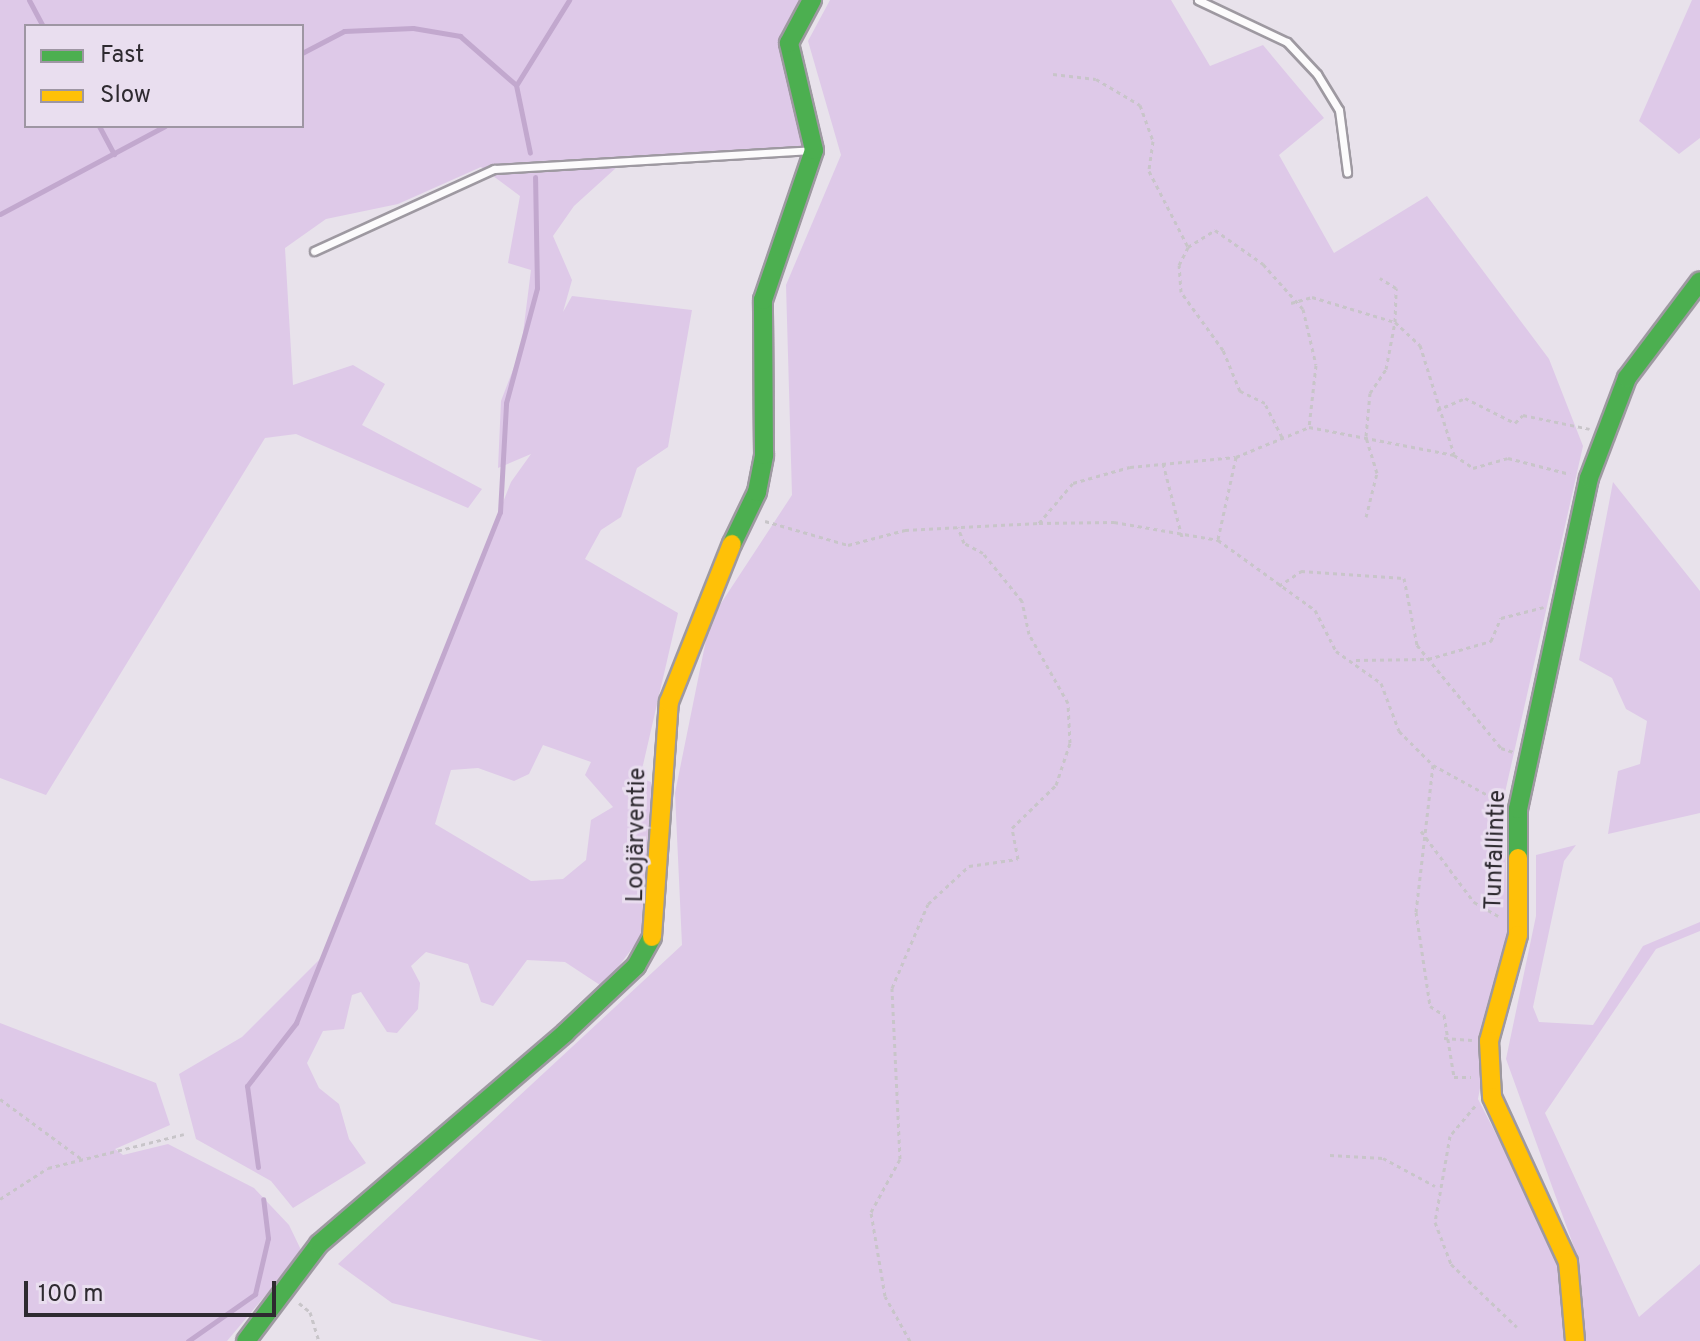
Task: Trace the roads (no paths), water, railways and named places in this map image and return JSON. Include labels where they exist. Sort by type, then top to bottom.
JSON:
[{"type":"street","points":[[812,0],[793,24],[789,43],[814,150]]},
{"type":"street","name":"Loojärventie","points":[[246,1341],[333,1230],[565,1033],[649,948],[664,893],[659,788],[669,702],[703,604],[746,516],[764,455],[763,300],[814,150]]},
{"type":"street","name":"Tunfallintie","points":[[1575,1341],[1568,1262],[1492,1097],[1488,1077],[1489,1041],[1518,935],[1518,809],[1589,478],[1627,378],[1700,281]]},
{"type":"lane","points":[[1198,0],[1287,42],[1317,74],[1339,110],[1347,172]]},
{"type":"lane","points":[[314,251],[494,169],[814,150]]},
{"type":"waterway","points":[[29,0],[42,24]]},
{"type":"waterway","points":[[517,84],[569,0]]},
{"type":"waterway","points":[[304,52],[344,31],[413,28],[460,36],[516,85],[530,153]]},
{"type":"waterway","points":[[100,128],[114,154]]},
{"type":"waterway","points":[[0,214],[161,128]]},
{"type":"waterway","points":[[258,1167],[247,1086],[296,1023],[500,512],[506,403],[537,288],[535,177]]},
{"type":"waterway","points":[[188,1341],[255,1294],[268,1238],[263,1199]]}]
